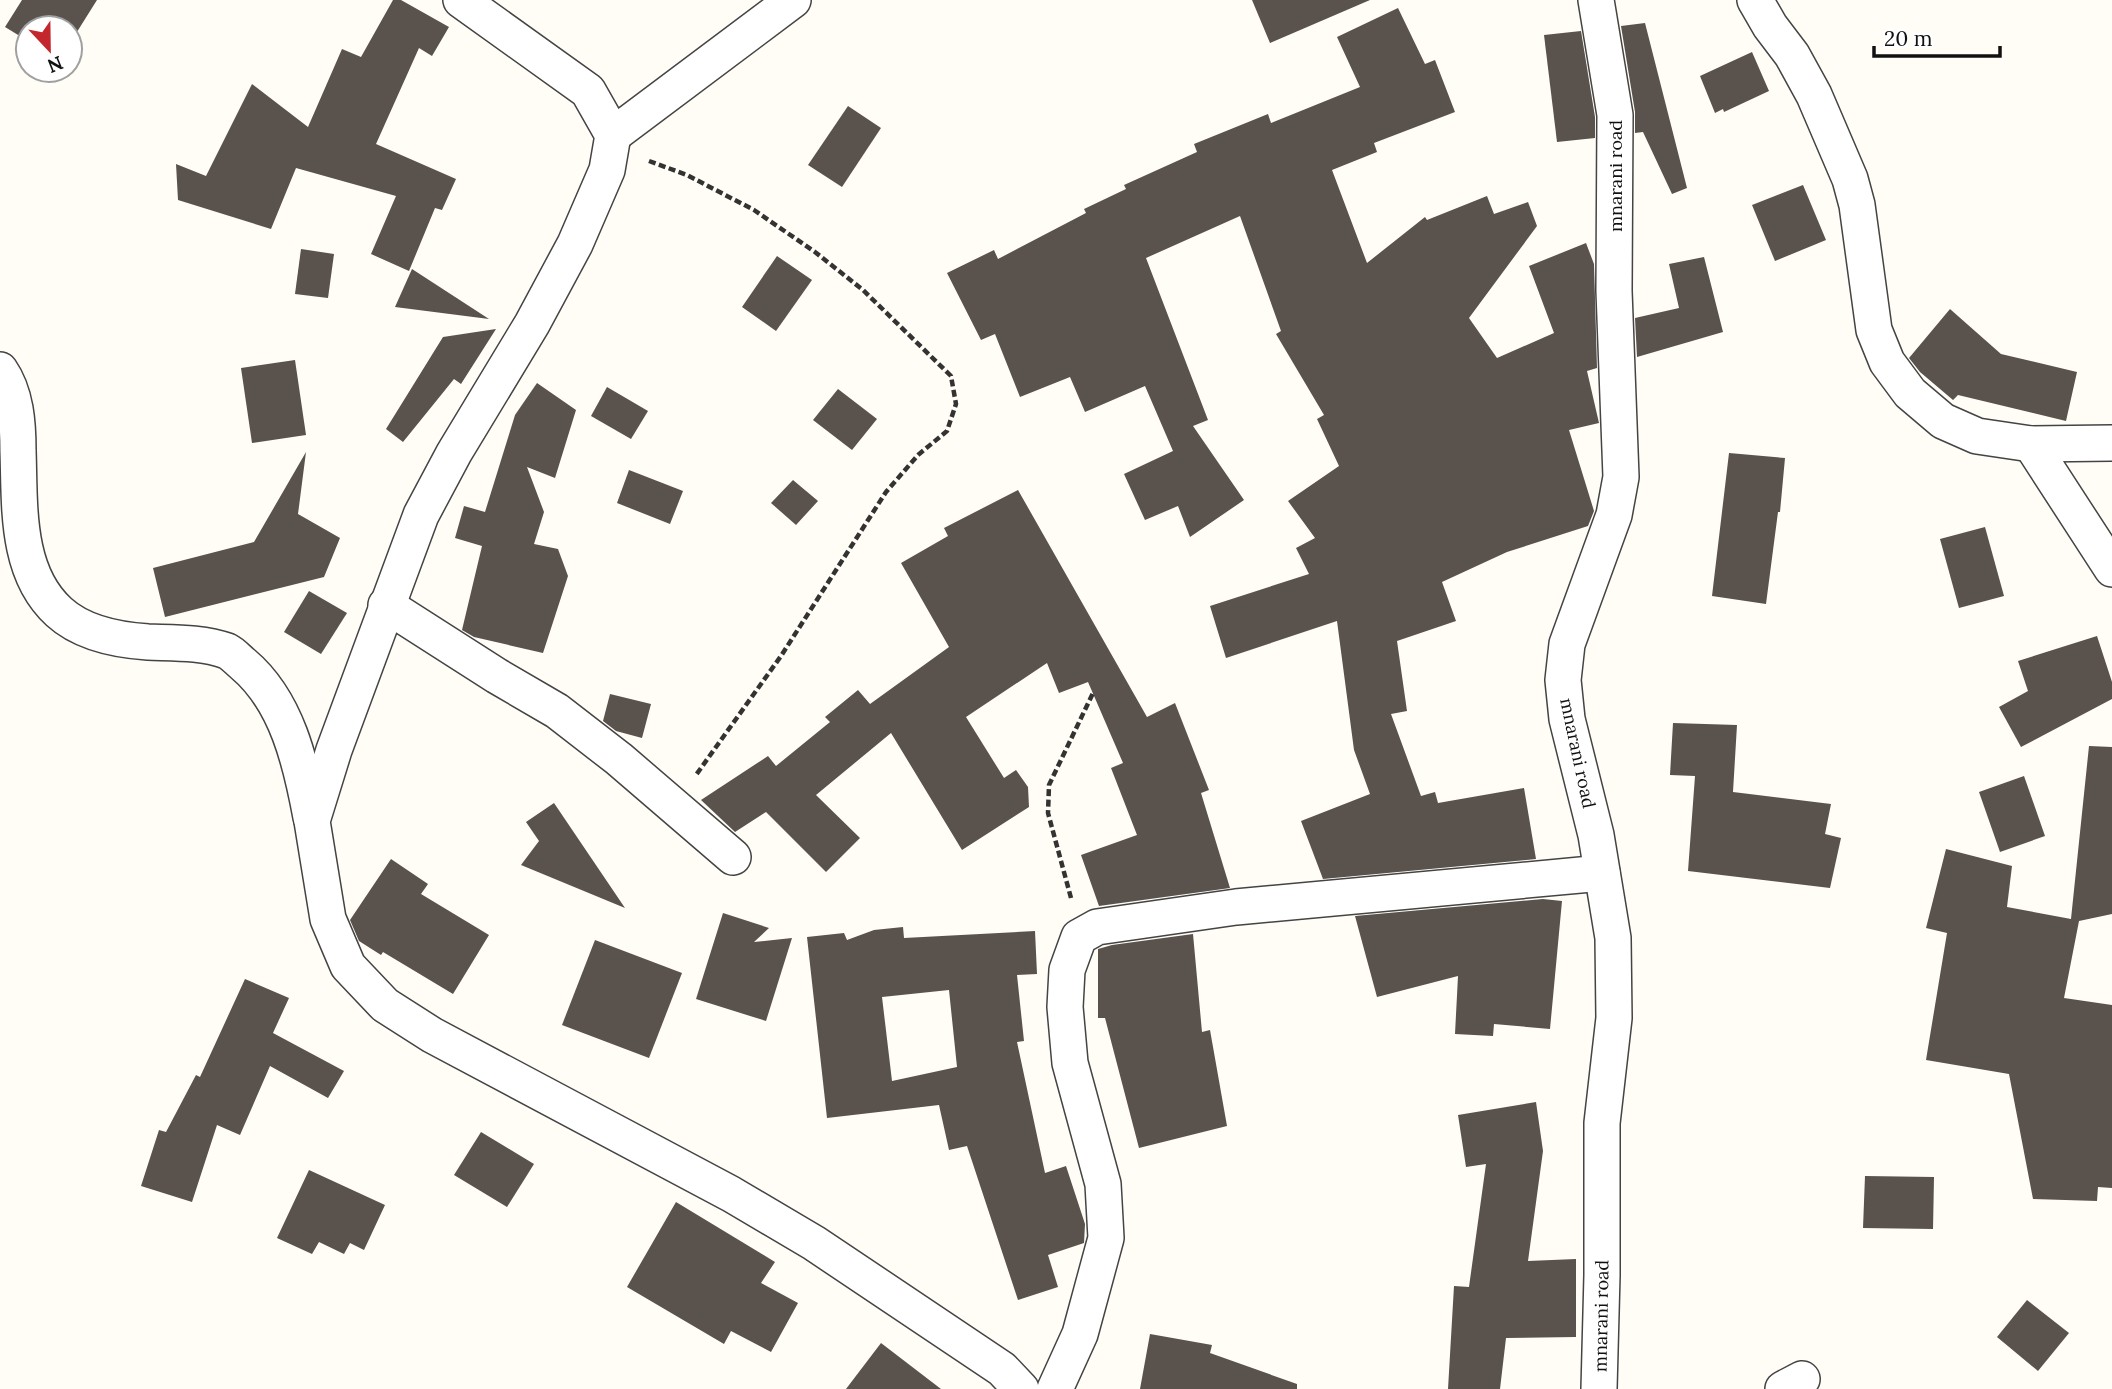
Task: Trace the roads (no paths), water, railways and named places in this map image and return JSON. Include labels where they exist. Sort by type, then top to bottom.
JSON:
[{"type":"street","points":[[312,821],[334,750],[421,515],[575,244],[607,170],[612,141],[587,91],[461,0]]},
{"type":"street","points":[[612,141],[793,0]]},
{"type":"street","name":"mnarani road","points":[[1596,0],[1615,115],[1614,291],[1621,477],[1614,515],[1567,644],[1563,680],[1567,719],[1596,835],[1613,938],[1614,1018],[1602,1123],[1599,1389]]},
{"type":"street","points":[[1755,0],[1792,55],[1814,95],[1850,179],[1857,205],[1874,330],[1887,362],[1910,393],[1943,422],[1977,436],[2031,444],[2112,443]]},
{"type":"street","points":[[0,370],[6,378],[18,417],[24,549],[39,588],[59,612],[92,632],[133,641],[196,644],[229,652],[250,670],[272,697],[288,729],[302,771],[328,919],[348,966],[385,1005],[432,1035],[731,1194],[814,1244],[1002,1369],[1021,1389]]},
{"type":"street","points":[[2031,444],[2112,569]]},
{"type":"street","points":[[386,605],[557,711],[619,759],[733,857]]},
{"type":"street","points":[[1055,1389],[1080,1334],[1107,1238],[1103,1184],[1070,1063],[1065,1007],[1067,970],[1079,937],[1097,927],[1236,907],[1602,873]]}]
